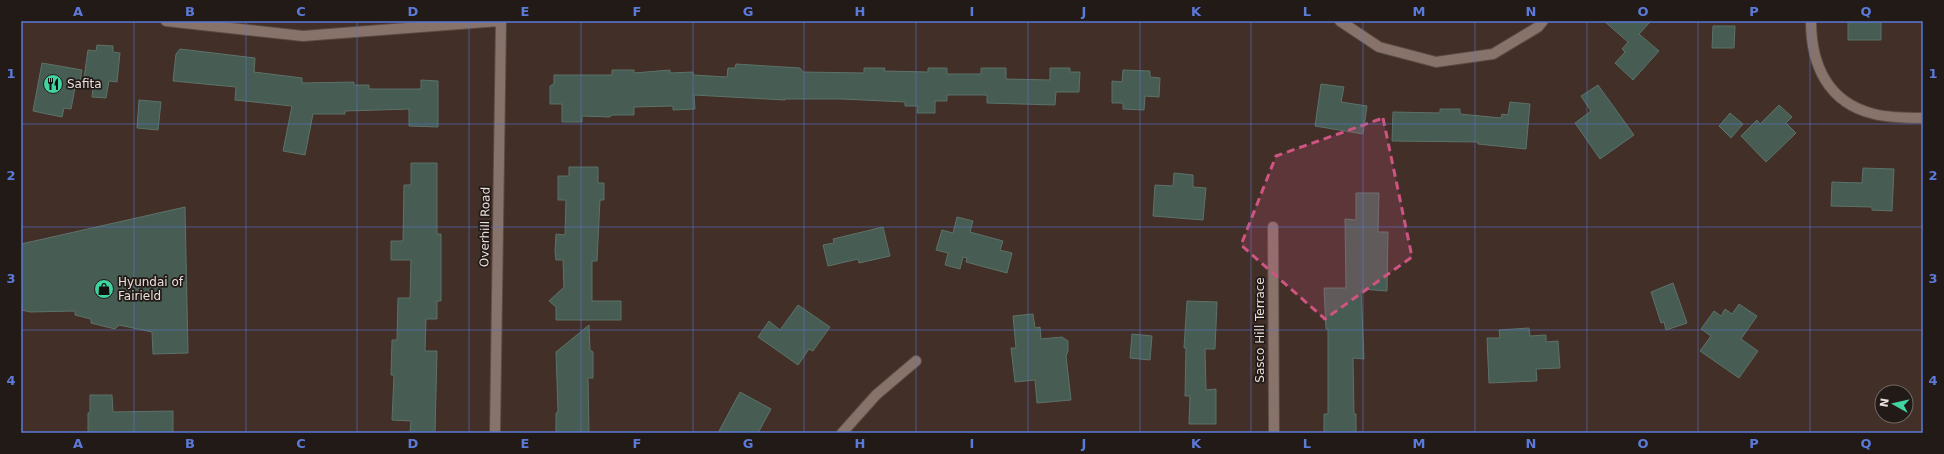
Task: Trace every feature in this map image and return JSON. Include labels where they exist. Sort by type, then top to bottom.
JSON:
[{"type":"street","points":[[166,21],[304,36],[500,21]]},
{"type":"street","name":"Overhill Road","points":[[496,433],[500,21]]},
{"type":"street","points":[[1340,21],[1378,47],[1436,62],[1493,54],[1538,27],[1543,21]]},
{"type":"street","points":[[1811,21],[1811,39],[1818,67],[1831,90],[1850,105],[1873,114],[1893,117],[1923,118]]},
{"type":"street","name":"Sasco Hill Terrace","points":[[1273,227],[1274,433]]},
{"type":"street","points":[[842,433],[876,395],[916,361]]},
{"type":"highlighted area","points":[[1383,118],[1412,257],[1325,319],[1241,245],[1276,156]]},
{"type":"building","points":[[1604,21],[1651,21],[1639,34],[1659,51],[1633,80],[1615,63],[1625,52],[1622,49],[1628,42]]},
{"type":"building","points":[[1848,21],[1881,21],[1881,40],[1848,40]]},
{"type":"building","points":[[1713,26],[1735,26],[1734,48],[1712,48]]},
{"type":"building","points":[[97,45],[113,46],[113,52],[120,53],[117,82],[109,81],[106,98],[92,97],[94,79],[84,78],[88,50],[96,51]]},
{"type":"building","points":[[180,49],[255,58],[254,72],[302,78],[302,83],[354,82],[354,85],[369,85],[369,89],[421,89],[421,80],[438,81],[438,127],[409,126],[409,109],[345,111],[345,114],[313,114],[305,155],[283,151],[292,106],[235,100],[236,87],[173,81],[176,54]]},
{"type":"building","name":"Safita","points":[[42,63],[82,70],[79,88],[75,88],[71,109],[64,108],[62,117],[33,111]]},
{"type":"building","points":[[736,64],[800,68],[803,72],[864,73],[864,68],[885,68],[884,71],[928,72],[928,68],[947,68],[947,74],[981,74],[981,68],[1006,68],[1006,79],[1050,80],[1050,68],[1070,68],[1070,72],[1080,72],[1079,92],[1056,92],[1055,105],[987,103],[987,95],[947,95],[947,101],[935,101],[935,113],[917,113],[918,106],[905,106],[905,102],[842,99],[785,100],[694,95],[695,109],[673,110],[673,106],[634,107],[634,115],[612,115],[610,117],[582,116],[582,122],[562,122],[562,104],[550,104],[550,86],[554,84],[554,75],[612,75],[612,70],[634,70],[634,73],[670,70],[670,73],[693,72],[693,75],[727,77],[728,68],[735,68]]},
{"type":"building","points":[[1123,70],[1150,71],[1150,77],[1160,78],[1159,97],[1145,96],[1144,110],[1123,109],[1123,103],[1112,103],[1112,81],[1122,82]]},
{"type":"building","points":[[1321,84],[1344,87],[1341,102],[1367,106],[1363,134],[1315,126]]},
{"type":"building","points":[[1598,85],[1634,135],[1600,159],[1575,123],[1591,111],[1581,96]]},
{"type":"building","points":[[139,100],[161,102],[158,130],[137,128]]},
{"type":"building","points":[[1510,102],[1530,104],[1526,149],[1478,144],[1478,142],[1392,141],[1393,112],[1440,113],[1440,109],[1460,109],[1460,114],[1501,118],[1502,114],[1508,115]]},
{"type":"building","points":[[1779,105],[1792,117],[1786,123],[1796,133],[1766,162],[1741,136],[1757,120],[1760,124]]},
{"type":"building","points":[[1730,113],[1743,124],[1731,138],[1719,126]]},
{"type":"building","points":[[411,163],[437,163],[437,234],[441,234],[441,301],[437,301],[437,319],[426,319],[425,351],[437,351],[435,433],[410,433],[411,421],[392,420],[394,375],[391,375],[392,340],[397,340],[398,298],[410,298],[411,260],[391,260],[391,241],[403,241],[404,185],[411,185]]},
{"type":"building","points":[[569,167],[598,167],[598,183],[604,183],[604,200],[600,200],[597,261],[592,261],[592,301],[621,301],[621,320],[556,320],[556,307],[549,301],[564,287],[563,260],[556,260],[555,252],[556,234],[565,235],[566,200],[558,200],[558,176],[569,176]]},
{"type":"building","points":[[1863,168],[1894,169],[1892,211],[1872,210],[1872,207],[1831,206],[1832,182],[1862,183]]},
{"type":"building","points":[[1174,173],[1193,175],[1193,187],[1206,188],[1203,220],[1153,216],[1155,185],[1173,186]]},
{"type":"building","points":[[1356,193],[1379,193],[1378,232],[1388,232],[1387,291],[1361,289],[1364,359],[1353,358],[1354,414],[1356,414],[1356,433],[1324,433],[1324,414],[1328,414],[1328,329],[1326,329],[1324,288],[1346,288],[1345,219],[1356,220]]},
{"type":"building","name":"Hyundai of Fairield","points":[[185,207],[188,353],[153,354],[152,332],[119,325],[115,329],[91,323],[91,319],[75,315],[75,311],[30,312],[22,310],[21,244]]},
{"type":"building","points":[[957,217],[973,221],[970,232],[1003,241],[1000,250],[1012,253],[1007,273],[966,262],[967,258],[963,257],[960,269],[945,265],[948,253],[936,250],[942,230],[953,233]]},
{"type":"building","points":[[883,227],[890,256],[859,263],[858,259],[828,266],[823,245],[834,243],[833,239]]},
{"type":"building","points":[[1673,283],[1687,323],[1666,330],[1664,322],[1661,323],[1651,292]]},
{"type":"building","points":[[1187,301],[1217,302],[1215,349],[1205,349],[1206,390],[1216,389],[1216,424],[1189,424],[1190,396],[1185,396],[1186,348],[1184,348]]},
{"type":"building","points":[[1739,304],[1757,316],[1741,339],[1758,351],[1739,378],[1700,351],[1711,336],[1701,329],[1714,311],[1721,316],[1725,309],[1732,314]]},
{"type":"building","points":[[798,305],[830,327],[813,351],[809,349],[798,365],[758,337],[769,321],[780,330]]},
{"type":"building","points":[[1033,314],[1035,328],[1040,327],[1041,339],[1062,337],[1068,341],[1068,351],[1066,356],[1071,400],[1037,403],[1035,380],[1015,382],[1011,348],[1016,348],[1013,316]]},
{"type":"building","points":[[589,325],[590,350],[593,352],[593,378],[588,378],[589,433],[556,433],[556,413],[558,412],[556,352]]},
{"type":"building","points":[[1529,328],[1530,336],[1546,335],[1546,342],[1558,341],[1560,368],[1536,369],[1537,381],[1489,383],[1487,338],[1500,338],[1499,330]]},
{"type":"building","points":[[1132,334],[1152,336],[1150,360],[1130,358]]},
{"type":"building","points":[[740,392],[771,409],[758,433],[718,433]]},
{"type":"building","points":[[90,395],[112,395],[113,412],[173,411],[173,433],[88,433]]},
{"type":"place","name":"Safita","points":[[53,84]]},
{"type":"place","name":"Hyundai of Fairield","points":[[104,289]]}]
